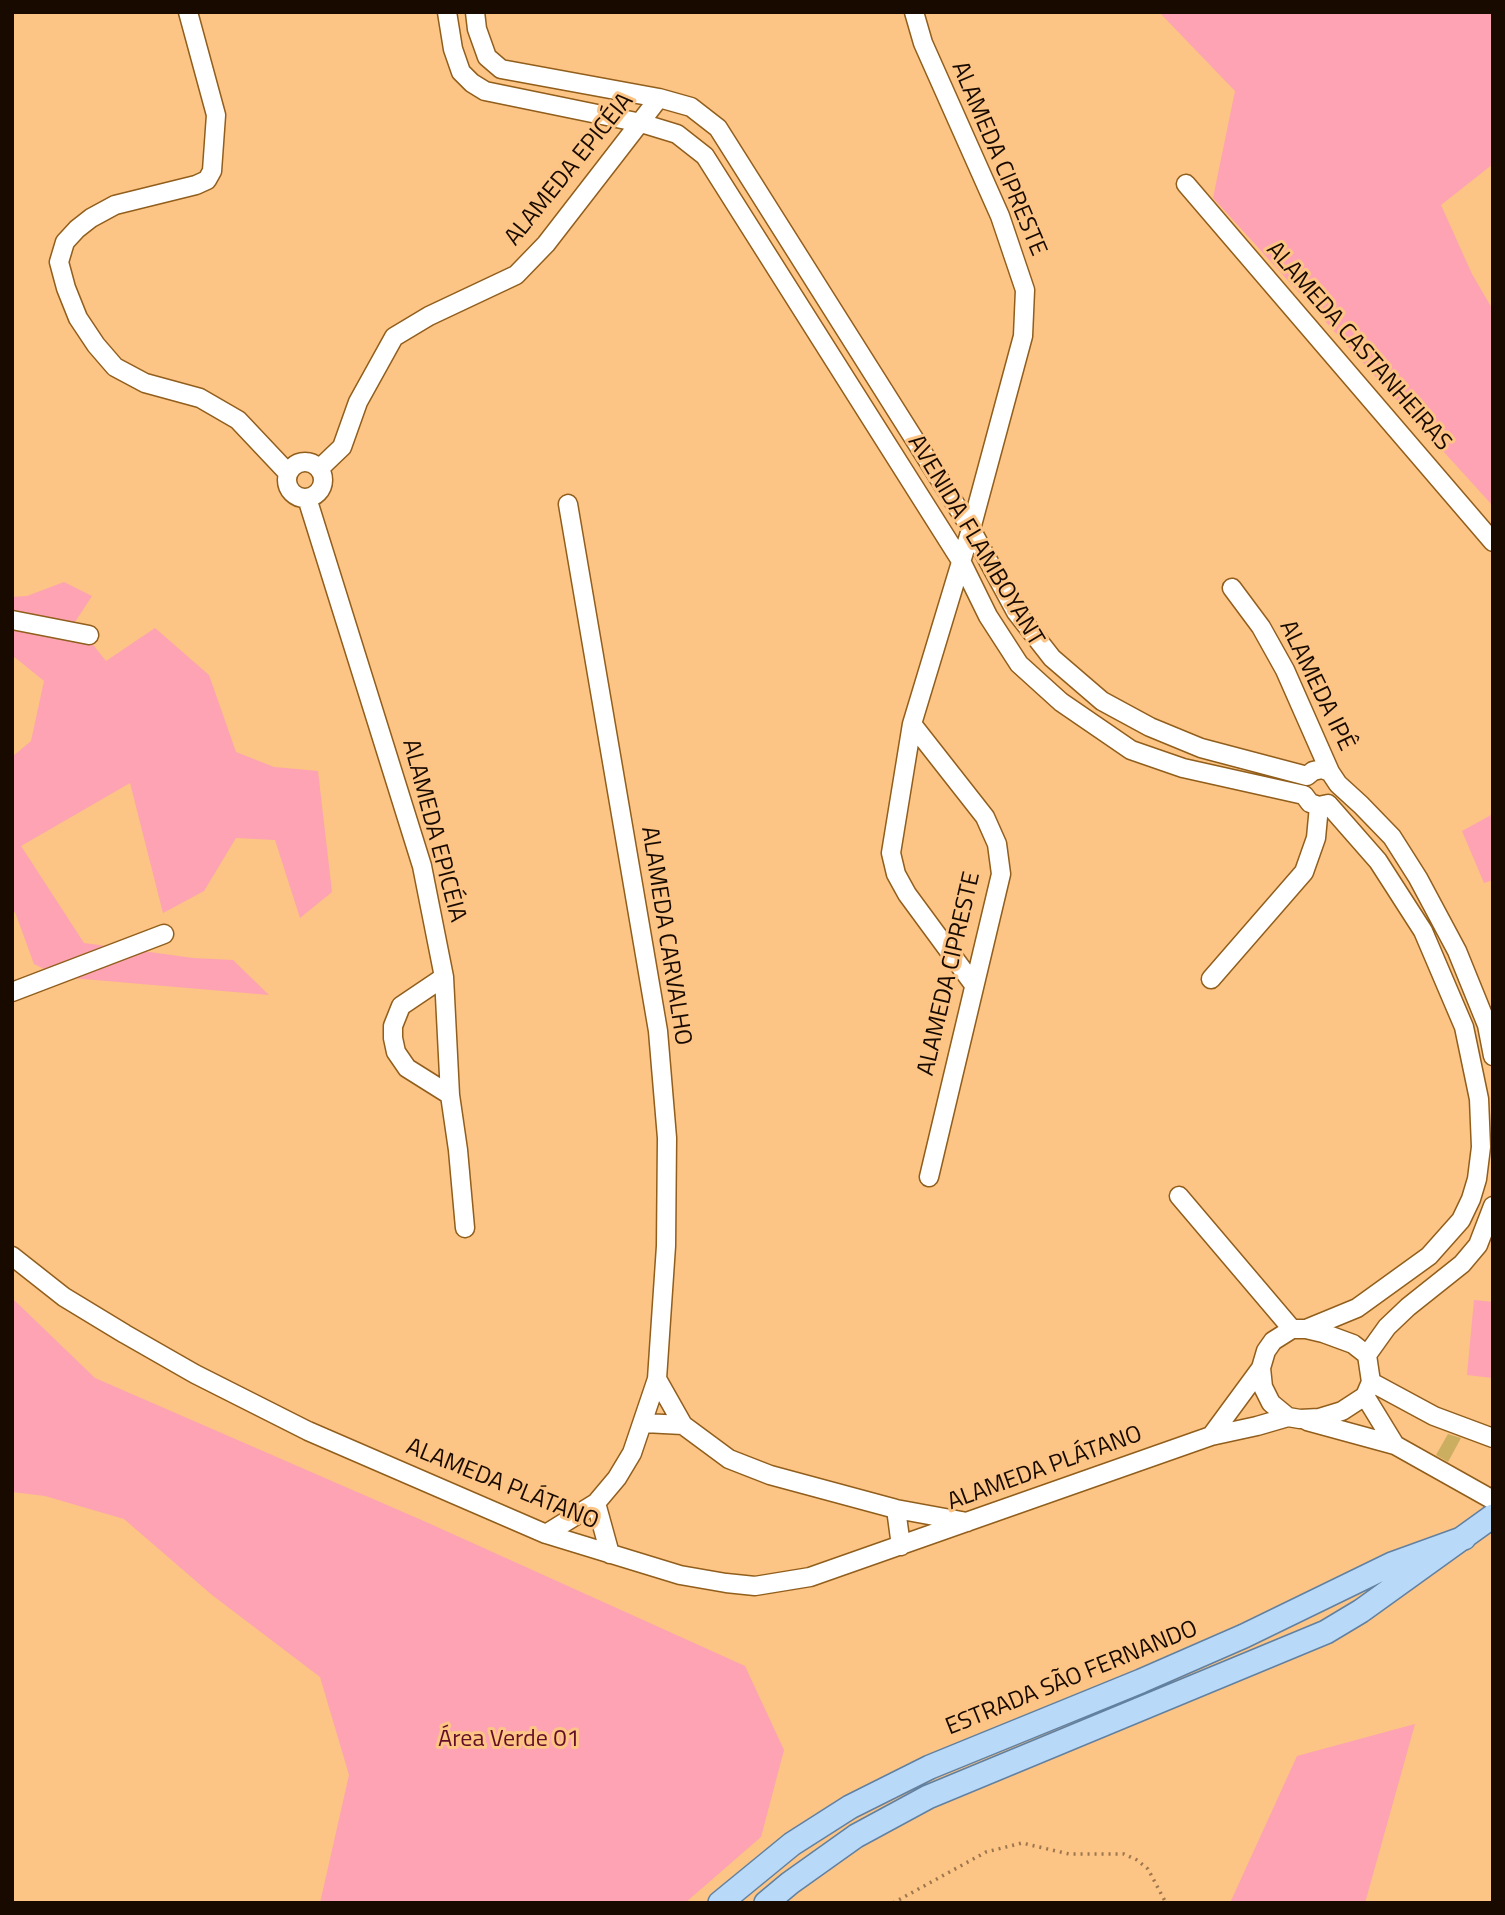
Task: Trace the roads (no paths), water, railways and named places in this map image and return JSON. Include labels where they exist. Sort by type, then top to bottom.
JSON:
[{"type":"main road","name":"ESTRADA SÃO FERNANDO","points":[[766,1903],[790,1882],[856,1836],[928,1797],[1326,1632],[1361,1611],[1493,1516]]},
{"type":"main road","name":"ESTRADA SÃO FERNANDO","points":[[720,1903],[792,1844],[850,1807],[930,1766],[1141,1681],[1244,1636],[1392,1564],[1464,1538]]},
{"type":"street","points":[[188,12],[216,115],[212,171],[207,180],[197,186],[115,205],[76,229],[65,242],[60,262],[65,288],[78,318],[115,367],[145,383],[200,398],[238,420],[288,473]]},
{"type":"street","name":"AVENIDA FLAMBOYANT","points":[[447,12],[453,49],[461,72],[485,91],[641,123],[677,134],[705,156],[961,561],[988,616],[1019,664],[1060,702],[1131,750],[1183,768],[1304,795],[1310,803],[1324,805],[1378,861],[1423,931],[1464,1027],[1487,1127],[1471,1199],[1461,1220],[1429,1256],[1357,1308],[1299,1329]]},
{"type":"street","name":"AVENIDA FLAMBOYANT","points":[[475,12],[477,29],[487,57],[501,69],[659,98],[691,107],[718,128],[971,529],[1016,612],[1052,658],[1102,701],[1150,727],[1201,748],[1307,776],[1322,769],[1334,778]]},
{"type":"street","name":"ALAMEDA CIPRESTE","points":[[915,12],[923,43],[1000,216],[1026,290],[1023,336],[971,529],[912,724],[891,853],[896,874],[907,894],[974,985]]},
{"type":"street","name":"ALAMEDA EPICÉIA","points":[[319,469],[342,447],[358,402],[394,337],[429,316],[516,275],[546,244],[659,98]]},
{"type":"street","name":"ALAMEDA CASTANHEIRAS","points":[[1186,184],[1493,542]]},
{"type":"street","points":[[302,462],[319,469],[323,478],[322,487],[316,495],[298,497],[291,491],[287,483],[288,473],[294,466],[302,462]]},
{"type":"street","points":[[917,491],[938,477]]},
{"type":"street","name":"ALAMEDA EPICÉIA","points":[[307,498],[422,866],[443,977],[450,1095],[465,1228]]},
{"type":"street","name":"ALAMEDA CARVALHO","points":[[547,1534],[596,1503],[632,1453],[657,1379],[667,1246],[667,1151],[658,1031],[568,504]]},
{"type":"street","name":"ALAMEDA IPÊ","points":[[1232,588],[1261,627],[1285,670],[1334,778]]},
{"type":"street","points":[[12,620],[89,635]]},
{"type":"street","name":"ALAMEDA CIPRESTE","points":[[912,724],[985,817],[997,844],[1001,874],[929,1177]]},
{"type":"street","points":[[1304,795],[1302,785],[1307,776]]},
{"type":"street","points":[[1211,979],[1304,872],[1324,805],[1335,799],[1334,778]]},
{"type":"street","points":[[1334,778],[1392,837],[1418,878],[1457,951],[1486,1025],[1493,1056]]},
{"type":"street","points":[[12,992],[164,934]]},
{"type":"street","points":[[443,977],[401,1006],[393,1026],[393,1038],[396,1052],[407,1068],[450,1095]]},
{"type":"street","points":[[1179,1196],[1299,1329],[1338,1338],[1367,1355]]},
{"type":"street","points":[[1395,1445],[1368,1389],[1367,1355],[1387,1327],[1462,1264],[1478,1245],[1493,1206]]},
{"type":"street","name":"ALAMEDA PLÁTANO","points":[[12,1256],[64,1297],[195,1374],[308,1431],[547,1534],[680,1575],[755,1586],[810,1577],[1211,1436],[1294,1418]]},
{"type":"street","points":[[1211,1436],[1261,1368],[1266,1351],[1273,1341],[1299,1329]]},
{"type":"street","points":[[1261,1368],[1263,1387],[1271,1403],[1294,1418],[1395,1445],[1493,1500]]},
{"type":"street","points":[[657,1379],[683,1425],[729,1459],[770,1475],[896,1509],[969,1522]]},
{"type":"street","points":[[1294,1418],[1319,1418],[1342,1410],[1368,1389]]},
{"type":"street","points":[[1368,1389],[1493,1438]]},
{"type":"street","points":[[643,1423],[683,1425]]},
{"type":"street","points":[[596,1503],[610,1554]]},
{"type":"street","points":[[896,1509],[901,1546]]},
{"type":"park label","name":"Área Verde 01","points":[[509,1740]]}]
